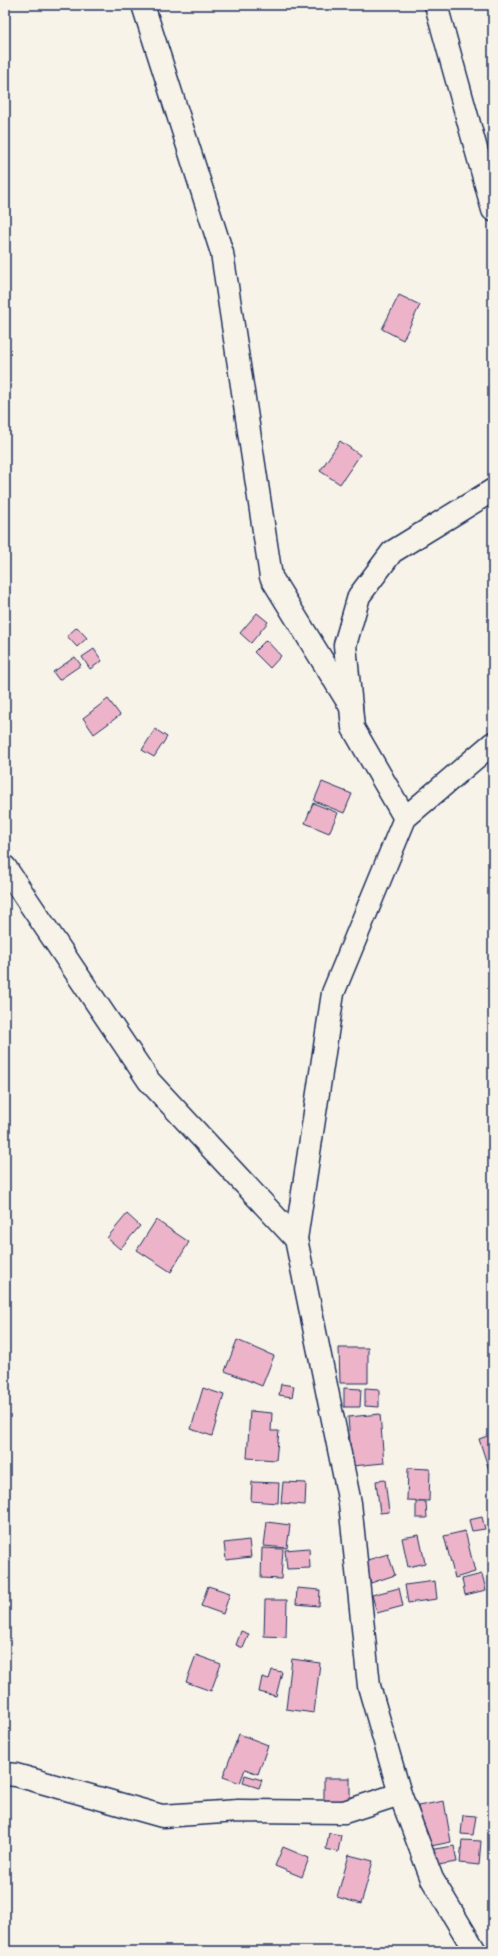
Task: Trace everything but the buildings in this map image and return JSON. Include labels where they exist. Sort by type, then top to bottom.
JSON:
[{"type":"street","points":[[143,5],[222,253],[271,577],[351,707]]},
{"type":"street","points":[[436,5],[493,210]]},
{"type":"street","points":[[405,818],[353,728],[345,645],[359,596],[392,552],[493,490]]},
{"type":"street","points":[[469,1948],[432,1879],[400,1794],[369,1686],[350,1502],[296,1239],[333,993],[405,818],[493,743]]},
{"type":"street","points":[[5,867],[149,1082],[296,1239]]},
{"type":"street","points":[[5,1774],[16,1775],[162,1816],[238,1811],[344,1812],[400,1794]]}]
